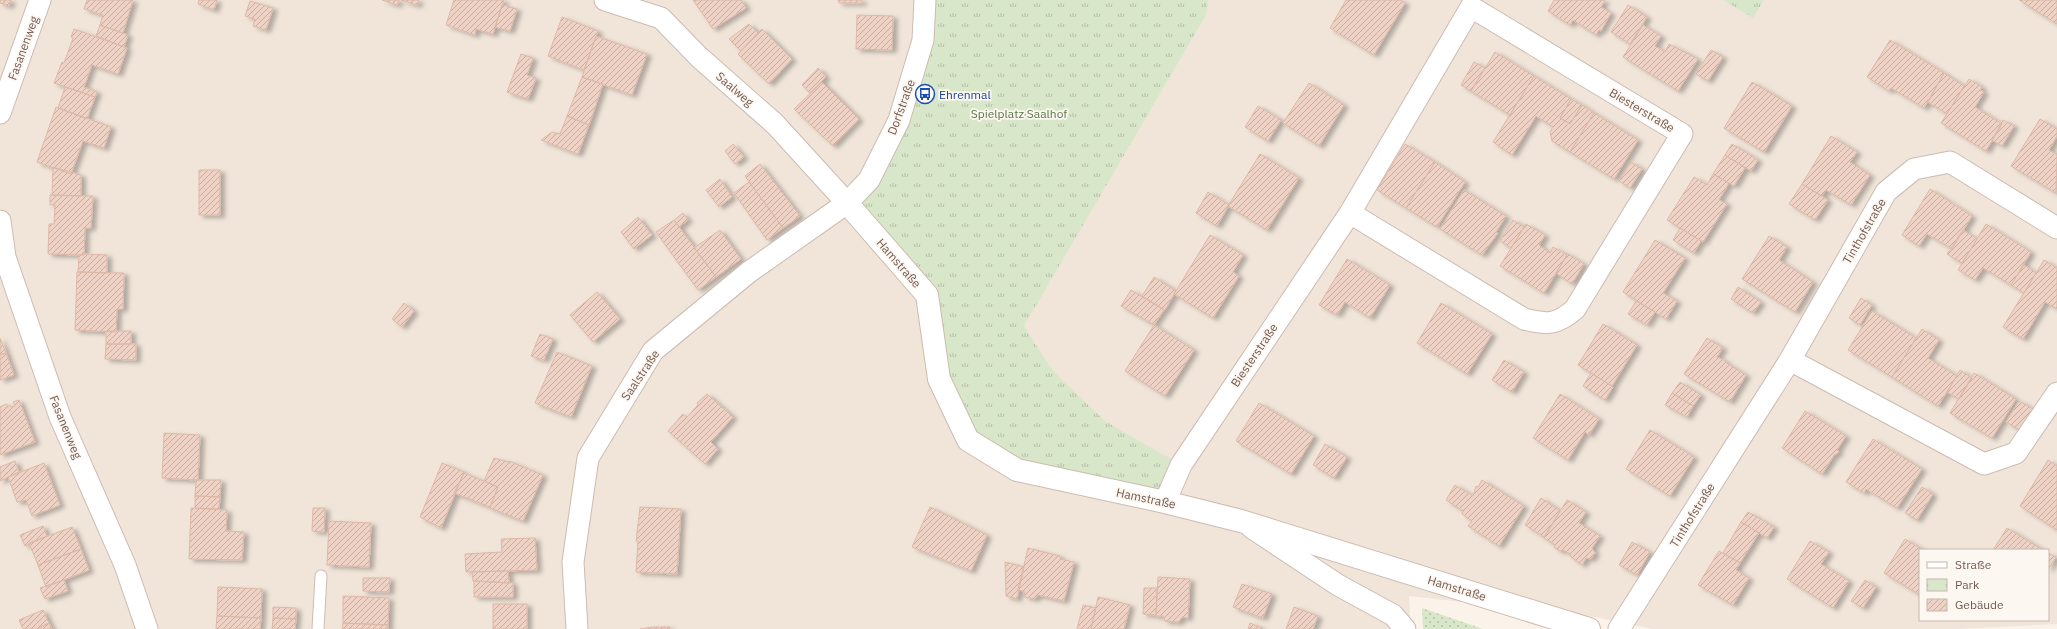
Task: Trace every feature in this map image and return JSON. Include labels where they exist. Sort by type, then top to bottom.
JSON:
[{"type":"street","name":"Fasanenweg","points":[[2,100],[40,0]]},
{"type":"street","name":"Saalweg","points":[[605,0],[657,9],[699,57],[775,124],[847,203]]},
{"type":"street","name":"Dorfstraße","points":[[847,203],[869,180],[899,120],[923,40],[925,0]]},
{"type":"street","name":"Biesterstraße","points":[[1165,502],[1181,466],[1350,212],[1471,7],[1682,134],[1575,310],[1565,318],[1554,323],[1541,324],[1524,318],[1350,212]]},
{"type":"street","name":"Tinthofstraße","points":[[1619,629],[1790,360],[1886,192],[1914,169],[1950,162],[2057,228]]},
{"type":"street","name":"Hamstraße","points":[[847,203],[927,295],[939,379],[968,440],[1017,470],[1241,520],[1589,629]]},
{"type":"street","name":"Saalstraße","points":[[577,629],[573,562],[588,458],[653,351],[749,272],[847,203]]},
{"type":"street","name":"Fasanenweg","points":[[0,220],[5,257],[60,417],[125,565],[147,629]]},
{"type":"street","points":[[1790,360],[1984,464],[2016,453],[2057,393]]},
{"type":"street","points":[[1241,520],[1338,585],[1393,615],[1405,629]]},
{"type":"lane","points":[[318,629],[321,576]]},
{"type":"shaded area","points":[[0,0],[2057,0],[2057,624],[1958,629],[1652,629],[1595,617],[1409,596],[1411,629],[0,629]]},
{"type":"green space","name":"Spielplatz Saalhof","points":[[925,0],[1208,0],[1206,15],[1024,326],[1053,371],[1105,421],[1181,465],[1165,502],[1017,470],[968,440],[939,379],[927,295],[847,203],[899,120]]},
{"type":"green space","points":[[1723,0],[1764,0],[1753,18]]},
{"type":"green space","points":[[1422,608],[1483,629],[1423,629]]},
{"type":"building","points":[[0,0],[11,0],[9,6],[0,3]]},
{"type":"building","points":[[87,0],[133,0],[123,33],[100,25],[103,15],[84,9]]},
{"type":"building","points":[[199,0],[217,0],[214,10],[198,4]]},
{"type":"building","points":[[382,0],[399,0],[397,5]]},
{"type":"building","points":[[401,0],[419,0],[417,5]]},
{"type":"building","points":[[454,0],[504,0],[493,34],[476,29],[475,35],[446,25]]},
{"type":"building","points":[[693,0],[741,0],[746,8],[713,29]]},
{"type":"building","points":[[838,0],[862,0],[862,3],[839,3]]},
{"type":"building","points":[[1346,0],[1400,0],[1405,3],[1374,55],[1330,28]]},
{"type":"building","points":[[1554,0],[1605,0],[1601,7],[1611,13],[1601,31],[1599,30],[1596,35],[1573,20],[1570,25],[1548,11]]},
{"type":"building","points":[[2019,0],[2057,0],[2057,24]]},
{"type":"building","points":[[250,1],[273,8],[266,30],[253,26],[255,19],[245,16]]},
{"type":"building","points":[[502,5],[517,9],[510,31],[495,27]]},
{"type":"building","points":[[1628,5],[1647,17],[1630,44],[1611,32]]},
{"type":"building","points":[[857,15],[893,16],[892,50],[856,49]]},
{"type":"building","points":[[562,17],[598,31],[584,70],[548,56]]},
{"type":"building","points":[[749,24],[758,33],[741,51],[729,39]]},
{"type":"building","points":[[100,25],[128,35],[124,47],[96,36]]},
{"type":"building","points":[[1643,25],[1661,36],[1655,46],[1665,52],[1669,44],[1698,59],[1678,91],[1623,57]]},
{"type":"building","points":[[74,29],[127,48],[118,74],[92,65],[84,87],[97,92],[95,97],[54,83],[62,62],[64,63],[73,38],[71,37]]},
{"type":"building","points":[[762,29],[792,59],[769,84],[738,54]]},
{"type":"building","points":[[596,36],[647,54],[632,95],[582,77]]},
{"type":"building","points":[[1890,40],[1944,73],[1924,108],[1891,88],[1889,91],[1867,77]]},
{"type":"building","points":[[1711,50],[1723,57],[1708,81],[1696,74]]},
{"type":"building","points":[[1495,52],[1534,76],[1510,115],[1471,91]]},
{"type":"building","points":[[521,54],[533,58],[527,75],[536,78],[528,99],[507,92]]},
{"type":"building","points":[[1474,62],[1485,68],[1471,91],[1461,85]]},
{"type":"building","points":[[818,68],[826,77],[810,93],[802,85]]},
{"type":"building","points":[[1944,73],[1964,86],[1947,114],[1928,102]]},
{"type":"building","points":[[1534,76],[1571,99],[1560,118],[1570,124],[1582,105],[1594,113],[1570,152],[1552,141],[1550,132],[1553,127],[1536,116],[1512,155],[1493,142]]},
{"type":"building","points":[[582,77],[603,84],[589,125],[567,116]]},
{"type":"building","points":[[1969,79],[1982,87],[1980,90],[1984,92],[1975,107],[2002,124],[1986,151],[1941,123]]},
{"type":"building","points":[[822,82],[859,119],[833,146],[794,109]]},
{"type":"building","points":[[1752,82],[1792,106],[1764,152],[1724,128]]},
{"type":"building","points":[[1309,83],[1344,105],[1319,146],[1283,123]]},
{"type":"building","points":[[65,87],[95,97],[87,119],[58,108]]},
{"type":"building","points":[[1571,99],[1582,105],[1570,124],[1560,118]]},
{"type":"building","points":[[1258,106],[1281,120],[1268,141],[1245,127]]},
{"type":"building","points":[[56,107],[111,127],[104,148],[83,141],[71,174],[37,162]]},
{"type":"building","points":[[1594,113],[1638,140],[1614,179],[1570,152]]},
{"type":"building","points":[[567,116],[589,125],[578,154],[541,140],[552,132],[560,134]]},
{"type":"building","points":[[2040,119],[2057,129],[2057,136],[2049,150],[2057,155],[2056,193],[2011,166]]},
{"type":"building","points":[[2003,120],[2014,126],[2002,146],[1992,140]]},
{"type":"building","points":[[1831,136],[1857,152],[1850,162],[1870,175],[1851,205],[1826,190],[1822,196],[1802,184]]},
{"type":"building","points":[[733,144],[744,157],[735,164],[725,151]]},
{"type":"building","points":[[1405,144],[1435,162],[1406,208],[1377,190]]},
{"type":"building","points":[[1732,144],[1758,160],[1751,171],[1725,155]]},
{"type":"building","points":[[1260,154],[1299,178],[1267,230],[1228,206]]},
{"type":"building","points":[[1725,155],[1745,168],[1734,186],[1713,174]]},
{"type":"building","points":[[1435,162],[1465,182],[1437,227],[1406,208]]},
{"type":"building","points":[[1631,162],[1642,169],[1630,188],[1619,181]]},
{"type":"building","points":[[760,164],[800,216],[783,228],[745,176]]},
{"type":"building","points":[[53,167],[81,175],[81,196],[52,195]]},
{"type":"building","points":[[199,170],[220,170],[220,215],[199,215]]},
{"type":"building","points":[[1713,174],[1729,183],[1719,200],[1727,204],[1703,242],[1667,220],[1694,177],[1707,185]]},
{"type":"building","points":[[720,179],[732,197],[719,207],[706,190]]},
{"type":"building","points":[[749,182],[783,228],[767,240],[734,193]]},
{"type":"building","points":[[1802,184],[1828,200],[1815,220],[1789,204]]},
{"type":"building","points":[[1930,189],[1972,216],[1952,249],[1927,234],[1919,246],[1902,235]]},
{"type":"building","points":[[1464,190],[1506,216],[1496,232],[1498,233],[1482,255],[1440,229]]},
{"type":"building","points":[[1208,192],[1229,205],[1217,226],[1196,213]]},
{"type":"building","points":[[50,195],[93,196],[91,228],[85,228],[84,255],[48,254],[49,224],[54,224],[55,205],[50,205]]},
{"type":"building","points":[[683,213],[688,220],[679,227],[674,220]]},
{"type":"building","points":[[638,217],[652,235],[634,249],[621,232]]},
{"type":"building","points":[[674,220],[716,277],[698,290],[656,232]]},
{"type":"building","points":[[1513,220],[1524,227],[1511,248],[1500,241]]},
{"type":"building","points":[[1526,224],[1545,235],[1539,245],[1550,253],[1553,247],[1567,255],[1544,293],[1500,266]]},
{"type":"building","points":[[1986,224],[2031,252],[2011,285],[1983,268],[1975,280],[1958,270]]},
{"type":"building","points":[[1680,228],[1701,241],[1694,253],[1673,240]]},
{"type":"building","points":[[720,230],[741,259],[716,277],[694,248]]},
{"type":"building","points":[[1963,230],[1977,239],[1962,263],[1947,254]]},
{"type":"building","points":[[1210,235],[1243,255],[1233,272],[1239,276],[1213,318],[1174,294]]},
{"type":"building","points":[[1769,236],[1787,247],[1779,260],[1813,282],[1795,312],[1742,279]]},
{"type":"building","points":[[1655,240],[1685,258],[1663,293],[1677,301],[1666,319],[1623,292]]},
{"type":"building","points":[[1566,253],[1584,264],[1572,284],[1556,273],[1567,255]]},
{"type":"building","points":[[79,255],[107,255],[107,273],[78,272]]},
{"type":"building","points":[[1347,259],[1390,285],[1370,318],[1345,302],[1337,315],[1319,305]]},
{"type":"building","points":[[2044,260],[2057,268],[2057,309],[2045,302],[2023,339],[2003,327]]},
{"type":"building","points":[[2024,265],[2036,273],[2024,293],[2011,285]]},
{"type":"building","points":[[77,272],[124,273],[123,309],[117,309],[116,332],[75,330]]},
{"type":"building","points":[[1154,277],[1176,291],[1165,310],[1142,296]]},
{"type":"building","points":[[1738,287],[1761,302],[1753,313],[1731,299]]},
{"type":"building","points":[[1131,290],[1164,310],[1154,325],[1121,306]]},
{"type":"building","points":[[597,292],[620,319],[593,342],[570,315]]},
{"type":"building","points":[[1861,298],[1872,305],[1860,325],[1849,318]]},
{"type":"building","points":[[1636,301],[1655,312],[1647,325],[1628,314]]},
{"type":"building","points":[[404,303],[414,311],[402,327],[392,319]]},
{"type":"building","points":[[1441,303],[1492,334],[1467,374],[1417,343]]},
{"type":"building","points":[[1872,311],[1916,338],[1892,377],[1848,350]]},
{"type":"building","points":[[1603,324],[1637,345],[1612,386],[1578,365]]},
{"type":"building","points":[[1154,325],[1194,350],[1165,396],[1125,371]]},
{"type":"building","points":[[1922,329],[1939,340],[1928,358],[1957,376],[1938,406],[1892,377]]},
{"type":"building","points":[[106,331],[131,331],[131,344],[106,344]]},
{"type":"building","points":[[540,334],[553,339],[544,360],[531,356]]},
{"type":"building","points":[[0,338],[6,353],[0,355]]},
{"type":"building","points":[[1707,338],[1723,348],[1717,357],[1726,361],[1725,362],[1746,375],[1730,402],[1684,374]]},
{"type":"building","points":[[106,344],[136,344],[136,360],[105,359]]},
{"type":"building","points":[[557,352],[592,366],[571,417],[535,403]]},
{"type":"building","points":[[6,353],[14,375],[0,380],[0,355]]},
{"type":"building","points":[[1504,360],[1524,372],[1512,392],[1492,380]]},
{"type":"building","points":[[1960,370],[1972,378],[1959,399],[1947,392]]},
{"type":"building","points":[[1591,373],[1613,387],[1605,400],[1583,386]]},
{"type":"building","points":[[1974,373],[2016,399],[1992,438],[1950,413]]},
{"type":"building","points":[[1680,382],[1701,395],[1693,406],[1672,393]]},
{"type":"building","points":[[1672,393],[1693,406],[1687,417],[1665,405]]},
{"type":"building","points":[[707,394],[733,417],[711,442],[718,449],[705,464],[668,431],[683,414],[687,417],[698,405],[697,403]]},
{"type":"building","points":[[1560,394],[1599,419],[1589,435],[1585,432],[1568,460],[1533,438]]},
{"type":"building","points":[[19,400],[35,442],[0,455],[0,407],[6,404],[11,407],[15,406],[13,402]]},
{"type":"building","points":[[2019,401],[2033,409],[2020,430],[2006,422]]},
{"type":"building","points":[[1259,403],[1314,436],[1291,474],[1236,441]]},
{"type":"building","points":[[1805,411],[1846,436],[1837,450],[1839,451],[1836,455],[1835,454],[1822,474],[1782,448]]},
{"type":"building","points":[[1650,430],[1694,457],[1670,496],[1626,469]]},
{"type":"building","points":[[164,433],[200,435],[198,480],[162,478]]},
{"type":"building","points":[[1873,439],[1922,469],[1897,508],[1866,489],[1864,493],[1846,482]]},
{"type":"building","points":[[1325,444],[1347,457],[1334,478],[1313,465]]},
{"type":"building","points":[[494,458],[509,461],[543,475],[523,521],[490,508],[498,487],[484,481]]},
{"type":"building","points":[[2048,460],[2057,466],[2057,530],[2020,506]]},
{"type":"building","points":[[15,461],[19,472],[0,481],[0,467]]},
{"type":"building","points":[[44,463],[60,505],[32,516],[26,500],[17,502],[8,477]]},
{"type":"building","points":[[442,463],[464,472],[441,528],[420,517]]},
{"type":"building","points":[[464,473],[498,487],[490,507],[454,493]]},
{"type":"building","points":[[196,480],[221,480],[220,497],[195,496]]},
{"type":"building","points":[[1482,480],[1524,506],[1499,546],[1468,526],[1472,521],[1462,514],[1463,511],[1446,500],[1455,485],[1473,496],[1476,486],[1478,487]]},
{"type":"building","points":[[1922,487],[1933,494],[1917,520],[1905,513]]},
{"type":"building","points":[[195,496],[220,497],[219,509],[195,508]]},
{"type":"building","points":[[1541,498],[1560,511],[1544,537],[1525,525]]},
{"type":"building","points":[[1567,500],[1586,512],[1579,523],[1600,536],[1592,548],[1595,553],[1591,559],[1586,558],[1582,565],[1571,557],[1570,554],[1555,548],[1554,544],[1544,538]]},
{"type":"building","points":[[640,507],[681,509],[677,574],[636,572],[638,541],[636,541]]},
{"type":"building","points":[[930,507],[987,535],[971,571],[912,547]]},
{"type":"building","points":[[191,508],[227,510],[226,531],[244,532],[242,560],[189,559]]},
{"type":"building","points":[[313,508],[325,508],[324,532],[312,531]]},
{"type":"building","points":[[1748,512],[1774,527],[1767,538],[1741,522]]},
{"type":"building","points":[[329,521],[371,523],[369,567],[327,565]]},
{"type":"building","points":[[1741,522],[1759,533],[1740,563],[1723,553]]},
{"type":"building","points":[[43,526],[47,536],[25,546],[20,535]]},
{"type":"building","points":[[72,527],[81,549],[38,565],[29,543]]},
{"type":"building","points":[[2007,528],[2041,549],[1994,549]]},
{"type":"building","points":[[535,538],[537,570],[466,572],[465,554],[502,552],[501,539]]},
{"type":"building","points":[[1905,539],[1921,549],[1919,549],[1919,594],[1884,573]]},
{"type":"building","points":[[1810,541],[1829,552],[1821,564],[1849,581],[1833,608],[1787,579]]},
{"type":"building","points":[[1632,542],[1650,552],[1637,575],[1619,565]]},
{"type":"building","points":[[1028,548],[1060,556],[1060,559],[1074,562],[1064,601],[1038,595],[1035,599],[1025,597],[1024,591],[1018,590]]},
{"type":"building","points":[[81,549],[89,570],[46,587],[38,565]]},
{"type":"building","points":[[1719,551],[1740,563],[1736,570],[1749,578],[1733,605],[1698,585]]},
{"type":"building","points":[[2049,554],[2056,557],[2049,568]]},
{"type":"building","points":[[1005,562],[1024,567],[1017,599],[1006,596]]},
{"type":"building","points":[[508,571],[509,583],[473,581],[472,572]]},
{"type":"building","points":[[1158,577],[1190,579],[1188,618],[1182,617],[1179,622],[1165,621],[1163,616],[1156,616]]},
{"type":"building","points":[[363,578],[390,578],[389,592],[363,591]]},
{"type":"building","points":[[64,580],[68,591],[45,599],[40,588]]},
{"type":"building","points":[[1865,580],[1876,587],[1863,608],[1851,601]]},
{"type":"building","points":[[474,581],[513,583],[513,597],[474,597]]},
{"type":"building","points":[[1242,584],[1272,594],[1263,618],[1233,607]]},
{"type":"building","points":[[218,587],[262,589],[261,618],[217,616]]},
{"type":"building","points":[[1144,588],[1157,588],[1156,615],[1143,614]]},
{"type":"building","points":[[343,596],[389,598],[388,625],[343,623]]},
{"type":"building","points":[[1098,597],[1130,605],[1124,629],[1091,629]]},
{"type":"building","points":[[493,604],[527,604],[527,629],[493,629]]},
{"type":"building","points":[[1083,605],[1096,608],[1091,629],[1077,629]]},
{"type":"building","points":[[273,607],[296,608],[296,619],[273,618]]},
{"type":"building","points":[[1294,607],[1318,616],[1313,629],[1286,629]]},
{"type":"building","points":[[43,610],[49,623],[37,629],[23,629],[19,620]]},
{"type":"building","points":[[217,616],[261,618],[260,629],[216,629]]},
{"type":"building","points":[[273,618],[296,619],[295,629],[272,629]]},
{"type":"building","points":[[49,623],[52,629],[37,629]]},
{"type":"building","points":[[343,623],[388,625],[388,629],[342,629]]},
{"type":"building","points":[[1250,623],[1262,628],[1248,629]]},
{"type":"building","points":[[670,627],[670,629],[640,629]]},
{"type":"place","name":"Ehrenmal","points":[[925,94]]}]
